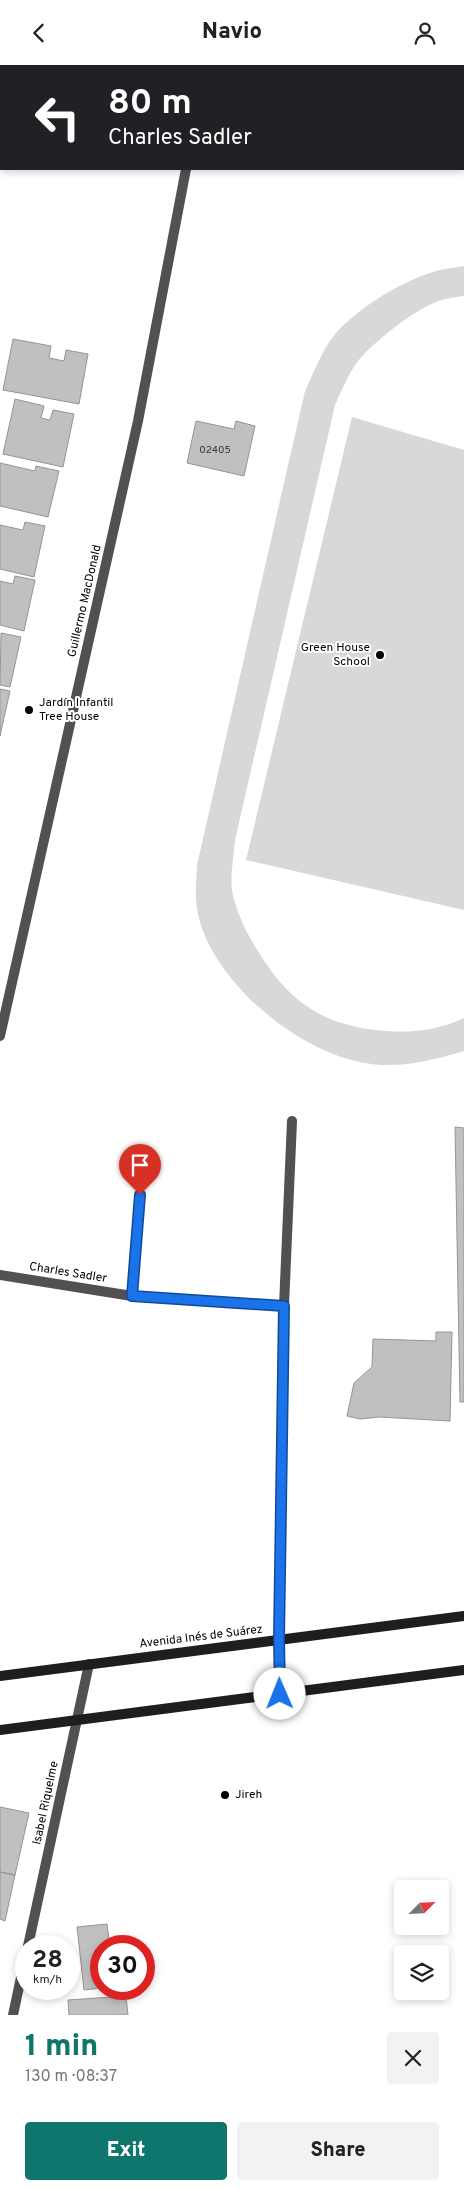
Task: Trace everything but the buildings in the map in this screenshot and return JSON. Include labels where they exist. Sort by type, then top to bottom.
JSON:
[{"type":"main road","name":"Avenida Inés de Suárez","points":[[0,1676],[464,1616]]},
{"type":"main road","points":[[0,1730],[464,1670]]},
{"type":"street","name":"Guillermo MacDonald","points":[[0,1036],[138,421],[186,170]]},
{"type":"street","points":[[280,1694],[279,1639],[284,1306],[292,1121]]},
{"type":"street","points":[[132,1296],[140,1195]]},
{"type":"street","name":"Charles Sadler","points":[[0,1275],[132,1296],[284,1306]]},
{"type":"street","name":"Isabel Riquelme","points":[[30,1935],[89,1664]]},
{"type":"street","points":[[13,2015],[16,2000]]},
{"type":"shaded area","name":"Green House School","points":[[464,266],[464,296],[444,299],[431,304],[410,316],[380,340],[354,366],[335,405],[235,840],[232,865],[232,890],[243,924],[261,956],[285,988],[313,1010],[346,1024],[365,1029],[386,1031],[426,1030],[464,1018],[464,1051],[414,1063],[382,1065],[354,1061],[326,1051],[298,1036],[272,1018],[247,996],[227,973],[211,948],[200,922],[196,901],[197,865],[305,391],[331,340],[355,315],[392,290],[418,277]]},
{"type":"shaded area","name":"Green House School","points":[[352,417],[464,450],[464,910],[246,860]]},
{"type":"place","name":"Green House School","points":[[380,655]]},
{"type":"place","name":"Jardín Infantil Tree House","points":[[29,710]]},
{"type":"place","name":"Jireh","points":[[225,1795]]},
{"type":"route","points":[[140,1195],[132,1296],[284,1306],[279,1639],[280,1694]]}]
